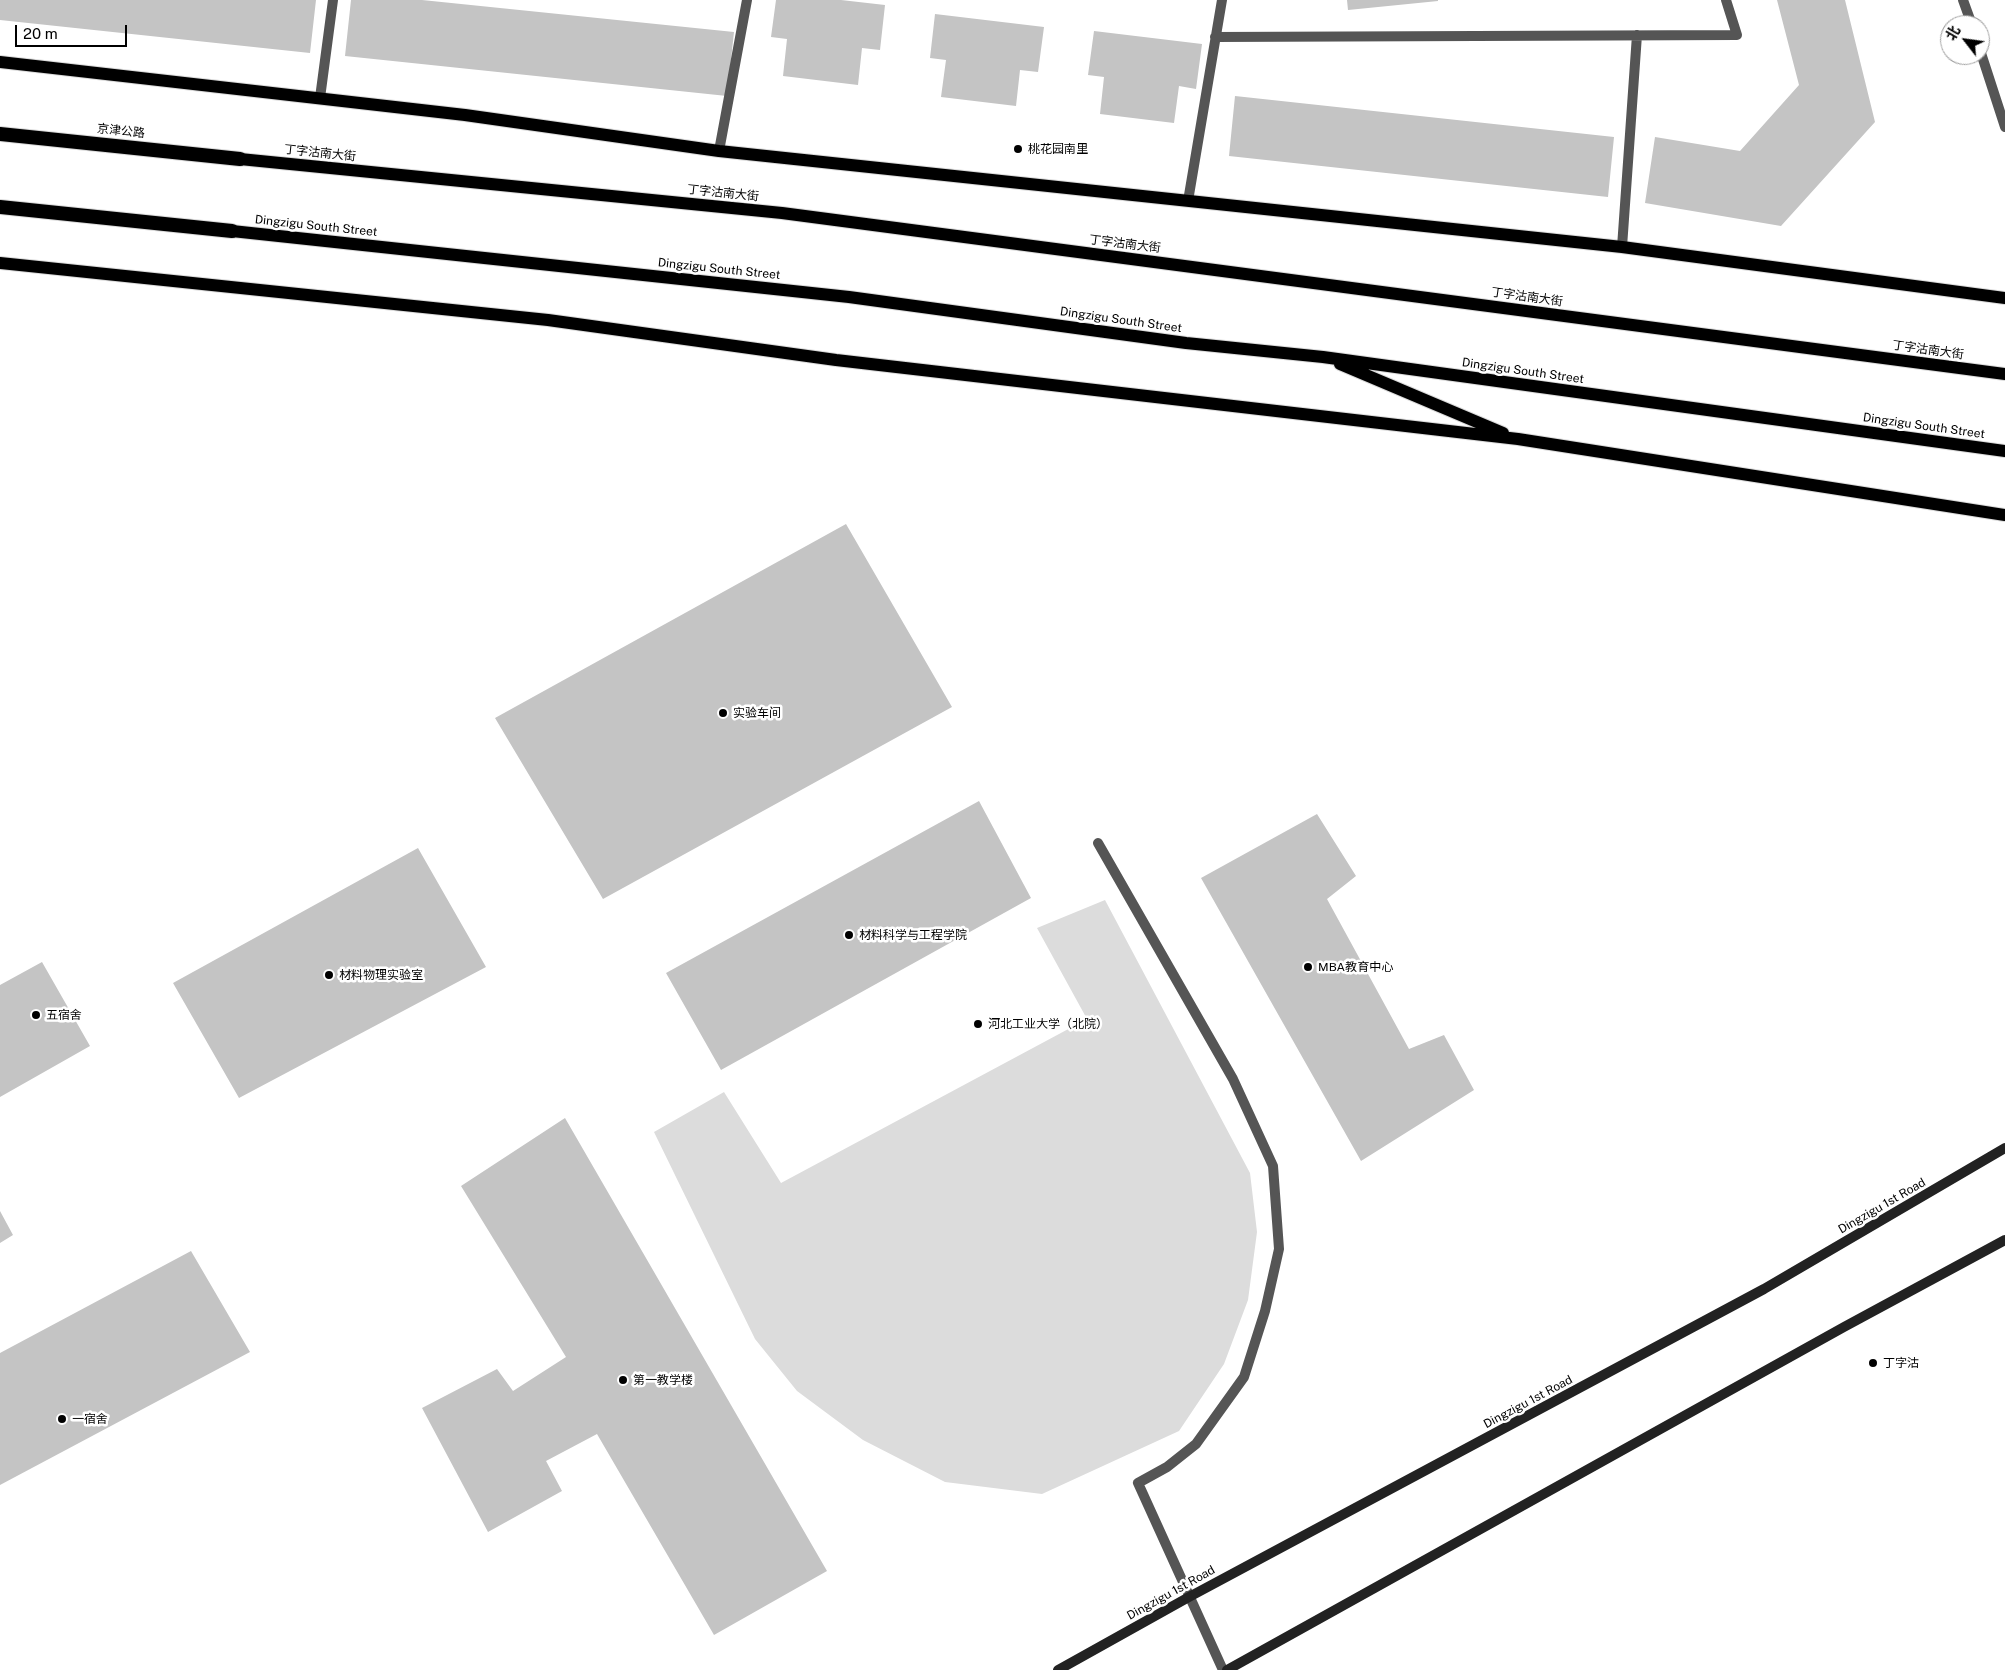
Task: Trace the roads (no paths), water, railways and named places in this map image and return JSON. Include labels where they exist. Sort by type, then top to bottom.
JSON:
[{"type":"highway","name":"京津公路","points":[[0,134],[240,159]]},
{"type":"highway","points":[[0,207],[232,231]]},
{"type":"main road","points":[[0,62],[465,115],[719,151],[1622,247],[2005,298]]},
{"type":"main road","name":"丁字沽南大街","points":[[240,159],[782,213],[2005,374]]},
{"type":"main road","name":"Dingzigu South Street","points":[[232,231],[849,297],[1176,342],[1323,357],[2005,451]]},
{"type":"main road","points":[[0,263],[548,320],[836,360],[1518,439],[2005,515]]},
{"type":"main road","points":[[1323,357],[1518,439]]},
{"type":"main road","name":"Dingzigu 1st Road","points":[[1058,1670],[1189,1597],[1764,1289],[2005,1148]]},
{"type":"main road","points":[[1225,1670],[1835,1332],[2005,1240]]},
{"type":"street","points":[[320,98],[333,0]]},
{"type":"street","points":[[719,151],[747,0]]},
{"type":"street","points":[[1188,201],[1222,0]]},
{"type":"street","points":[[1215,37],[1737,35],[1726,0]]},
{"type":"street","points":[[1964,0],[1969,15]]},
{"type":"street","points":[[1622,247],[1637,35]]},
{"type":"street","points":[[1985,65],[2005,127]]},
{"type":"street","points":[[1098,844],[1233,1079],[1273,1166],[1279,1249],[1265,1311],[1244,1377],[1196,1444],[1167,1466],[1138,1483],[1189,1597],[1225,1670]]},
{"type":"place","name":"桃花园南里","points":[[1018,149]]},
{"type":"place","name":"实验车间","points":[[723,713]]},
{"type":"place","name":"材料科学与工程学院","points":[[849,935]]},
{"type":"place","name":"MBA教育中心","points":[[1308,967]]},
{"type":"place","name":"材料物理实验室","points":[[329,975]]},
{"type":"place","name":"五宿舍","points":[[36,1015]]},
{"type":"place","name":"河北工业大学（北院）","points":[[978,1024]]},
{"type":"place","name":"丁字沽","points":[[1873,1363]]},
{"type":"place","name":"第一教学楼","points":[[623,1380]]},
{"type":"place","name":"一宿舍","points":[[62,1419]]}]
